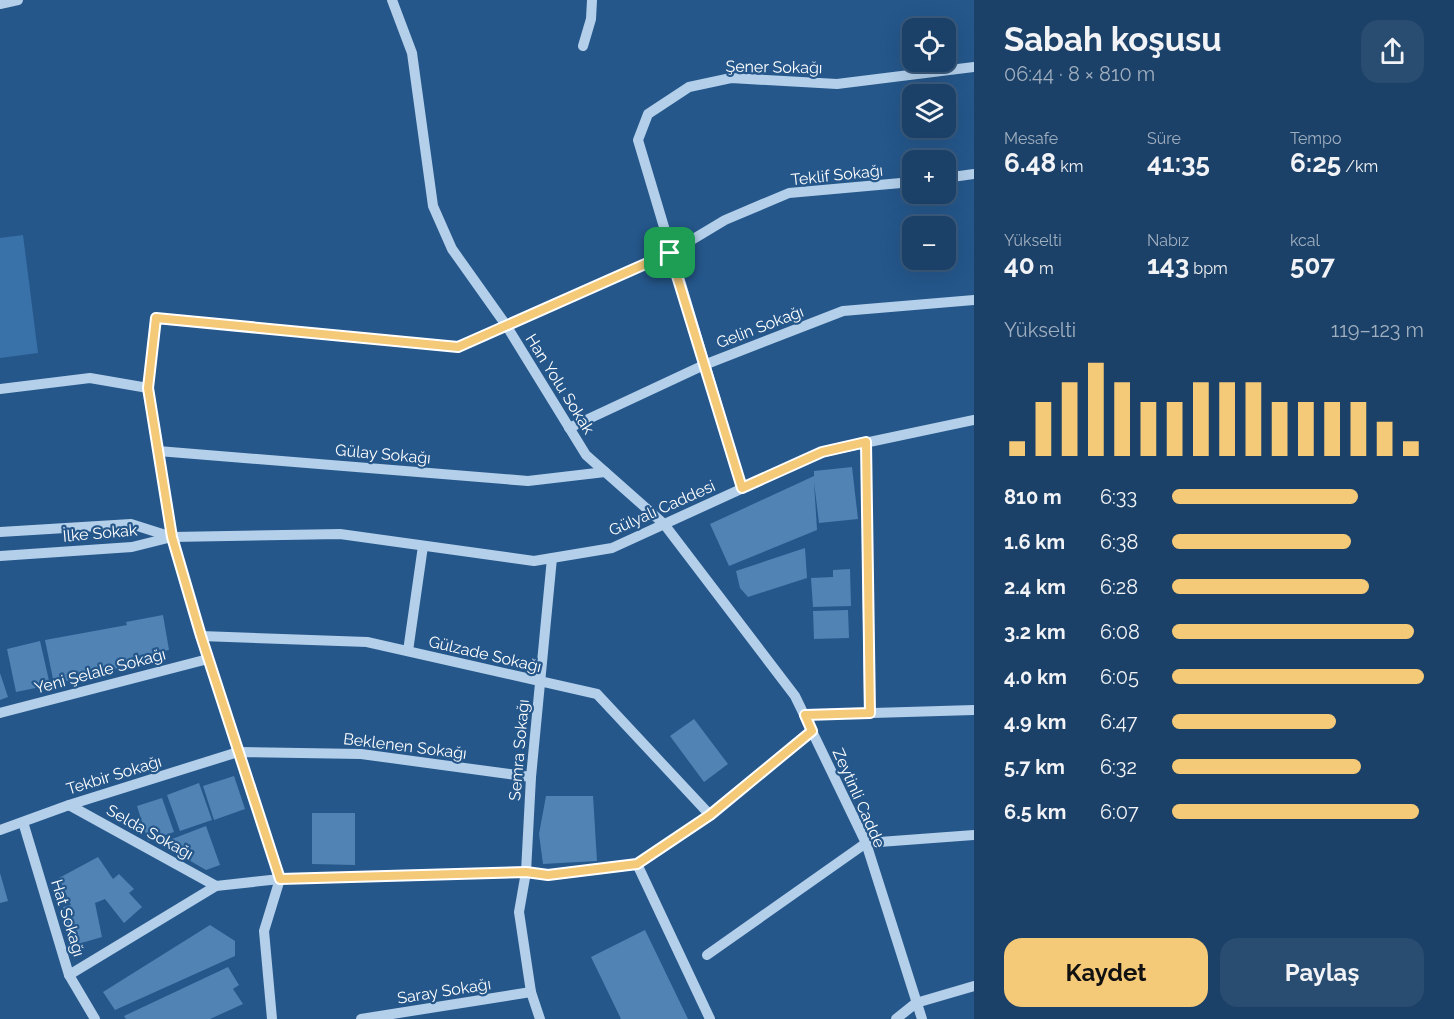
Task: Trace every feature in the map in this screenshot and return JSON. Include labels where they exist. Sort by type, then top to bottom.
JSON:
[{"type":"street","points":[[0,4],[18,0]]},
{"type":"street","name":"Han Yolu Sokak","points":[[392,0],[412,53],[433,206],[452,249],[506,325],[586,455],[664,524]]},
{"type":"street","points":[[583,46],[591,19],[592,0]]},
{"type":"street","name":"Şener Sokağı","points":[[742,488],[638,140],[648,114],[689,87],[731,78],[837,84],[974,67]]},
{"type":"street","points":[[956,176],[974,174]]},
{"type":"street","name":"Teklif Sokağı","points":[[148,388],[156,318],[458,347],[670,253],[725,220],[789,193],[902,183]]},
{"type":"street","name":"Gelin Sokağı","points":[[570,428],[704,365],[843,311],[974,300]]},
{"type":"street","points":[[0,389],[90,378],[148,388],[172,537],[208,659],[280,879],[264,931],[272,1019]]},
{"type":"street","name":"Gülyalı Caddesi","points":[[172,537],[340,534],[534,561],[612,548],[822,452],[974,420]]},
{"type":"street","points":[[866,442],[870,713]]},
{"type":"street","name":"Gülay Sokağı","points":[[158,451],[528,481],[605,472]]},
{"type":"street","name":"İlke Sokak","points":[[0,532],[131,524],[172,537]]},
{"type":"street","name":"Zeytinli Cadde","points":[[664,524],[795,696],[805,715],[866,843],[922,1019]]},
{"type":"street","name":"İlke Sokak","points":[[0,556],[132,547],[172,537]]},
{"type":"street","points":[[408,651],[423,546]]},
{"type":"street","name":"Semra Sokağı","points":[[540,1019],[531,992],[519,912],[526,872],[531,777],[552,558]]},
{"type":"street","name":"Gülzade Sokağı","points":[[201,636],[367,642],[597,694],[710,815]]},
{"type":"street","name":"Yeni Şelale Sokağı","points":[[0,713],[208,659]]},
{"type":"street","points":[[805,715],[974,710]]},
{"type":"street","points":[[69,975],[216,886],[280,879],[526,872],[548,875],[637,864],[710,815],[812,731]]},
{"type":"street","name":"Beklenen Sokağı","points":[[238,752],[361,753],[531,777]]},
{"type":"street","name":"Tekbir Sokağı","points":[[0,830],[69,805],[238,752]]},
{"type":"street","name":"Selda Sokağı","points":[[69,805],[216,886]]},
{"type":"street","name":"Hat Sokağı","points":[[23,822],[69,975],[95,1019]]},
{"type":"street","points":[[707,955],[866,843],[974,835]]},
{"type":"street","points":[[637,864],[710,1019]]},
{"type":"street","points":[[896,1019],[916,1003],[974,986]]},
{"type":"street","name":"Saray Sokağı","points":[[361,1019],[531,992]]},
{"type":"shaded area","points":[[23,235],[38,353],[0,358],[0,238]]},
{"type":"building","points":[[852,467],[858,519],[819,523],[814,482],[817,530],[729,566],[710,524],[814,476],[814,471]]},
{"type":"building","points":[[805,548],[807,578],[748,597],[740,588],[736,571]]},
{"type":"building","points":[[850,569],[851,606],[813,607],[811,578],[833,577],[833,570]]},
{"type":"building","points":[[848,610],[849,638],[814,639],[813,611]]},
{"type":"building","points":[[163,615],[169,650],[132,657],[134,664],[54,684],[45,640],[127,625],[126,622]]},
{"type":"building","points":[[40,641],[50,685],[16,692],[7,649]]},
{"type":"building","points":[[0,673],[8,697],[0,700]]},
{"type":"building","points":[[694,719],[728,764],[704,782],[670,736]]},
{"type":"building","points":[[234,776],[245,809],[214,820],[203,786]]},
{"type":"building","points":[[199,783],[212,820],[180,831],[167,795]]},
{"type":"building","points":[[546,796],[593,796],[597,861],[543,864],[539,834]]},
{"type":"building","points":[[162,798],[174,832],[148,841],[137,806]]},
{"type":"building","points":[[312,813],[355,813],[355,865],[312,864]]},
{"type":"building","points":[[206,826],[220,865],[206,870],[175,852],[172,839]]},
{"type":"building","points":[[98,857],[113,879],[119,874],[134,889],[129,893],[142,907],[124,923],[105,899],[95,903],[102,937],[78,944],[73,925],[68,927],[63,907],[71,905],[59,878]]},
{"type":"building","points":[[0,873],[8,901],[0,903]]},
{"type":"building","points":[[210,925],[235,941],[235,956],[115,1010],[103,992]]},
{"type":"building","points":[[645,930],[688,1019],[621,1019],[591,957]]},
{"type":"building","points":[[228,967],[239,985],[233,989],[243,1004],[210,1019],[126,1019],[124,1016]]},
{"type":"route","points":[[670,253],[742,488],[822,452],[866,442],[870,713],[805,715],[812,731],[710,815],[637,864],[548,875],[526,872],[280,879],[201,636],[172,537],[148,388],[156,318],[458,347],[670,253]]}]
